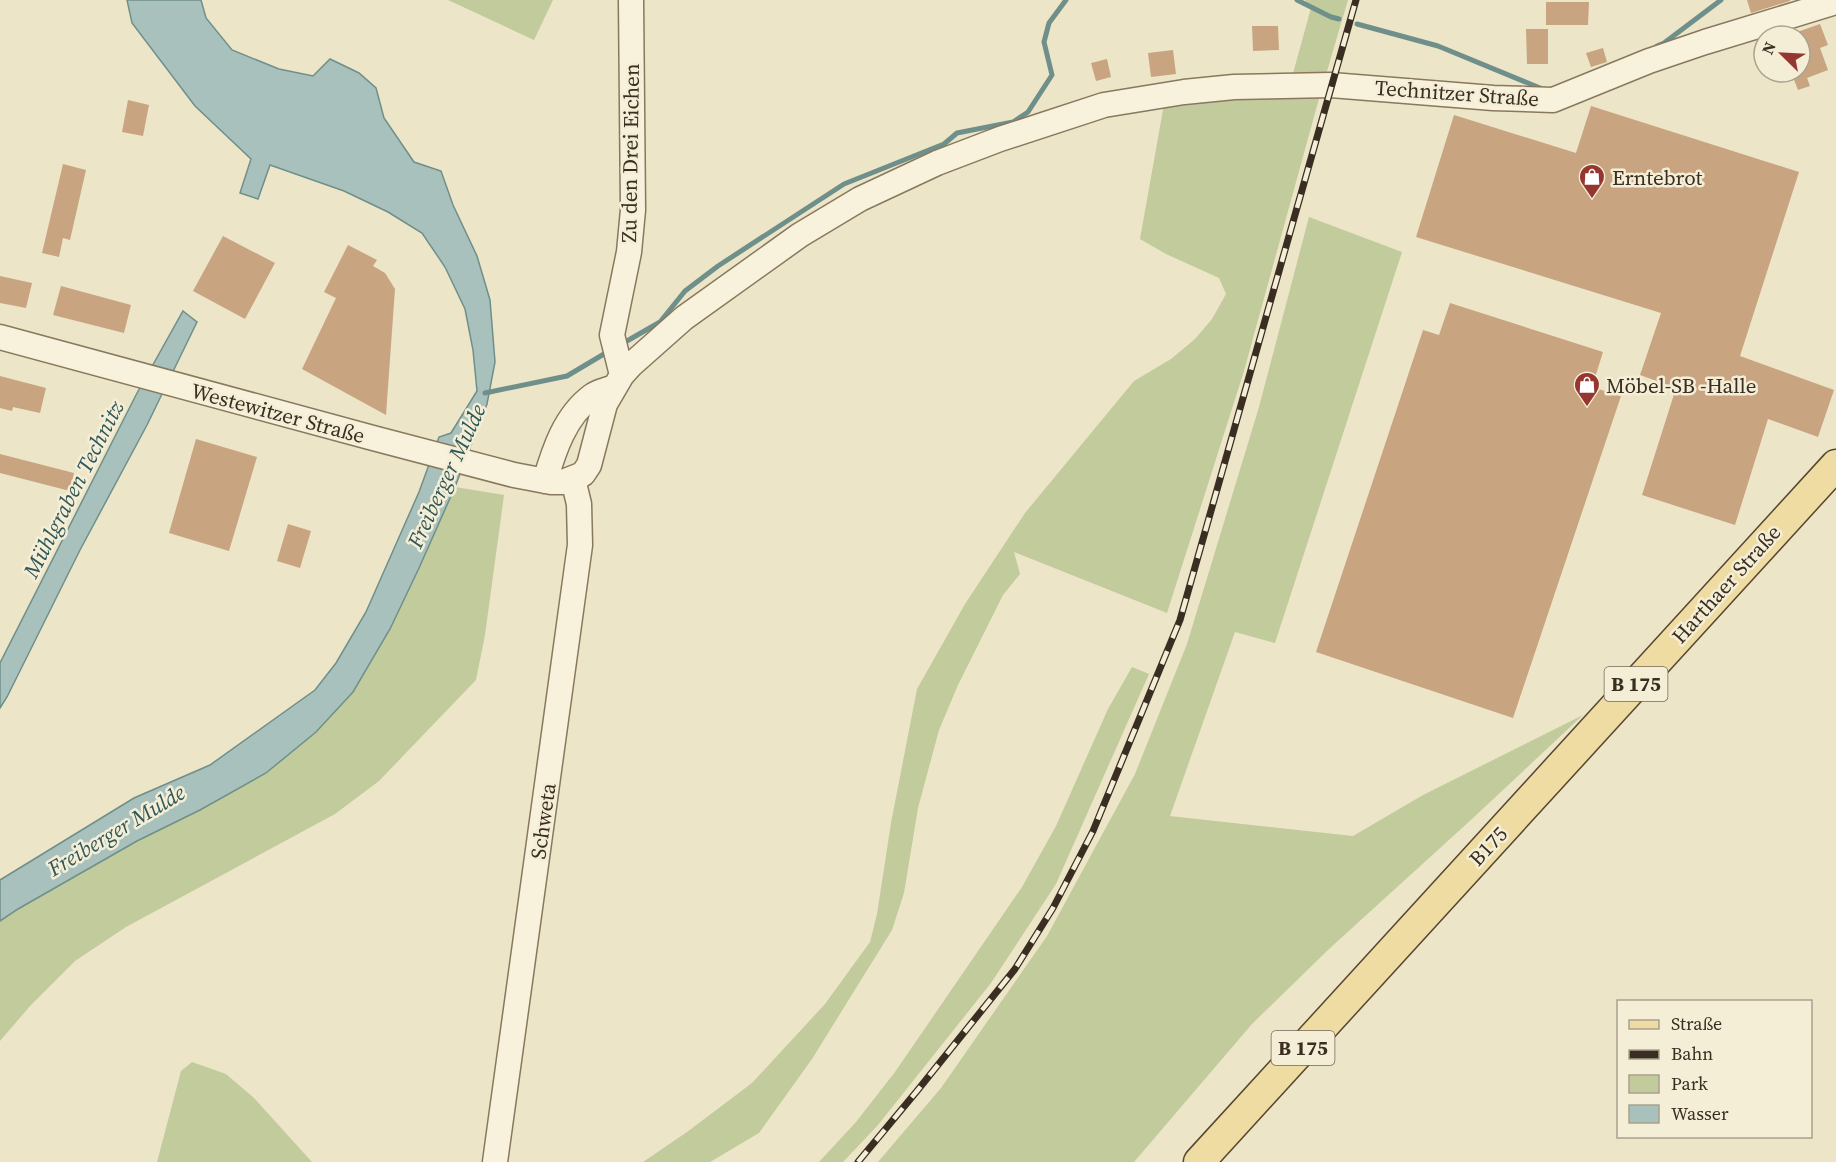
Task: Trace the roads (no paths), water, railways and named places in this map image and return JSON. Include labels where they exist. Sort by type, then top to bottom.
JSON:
[{"type":"main road","name":"Harthaer Straße","points":[[1569,758],[1836,465]]},
{"type":"main road","name":"B175","points":[[1199,1162],[1569,758]]},
{"type":"street","name":"Zu den Drei Eichen","points":[[616,363],[633,210],[631,0]]},
{"type":"street","name":"Technitzer Straße","points":[[616,363],[631,365],[684,318],[729,284],[800,235],[860,200],[937,163],[1000,139],[1104,105],[1184,92],[1234,87],[1331,85],[1493,98],[1553,100],[1660,57],[1836,2]]},
{"type":"street","name":"Westewitzer Straße","points":[[0,337],[39,346],[172,385],[516,475],[545,481],[563,482],[573,479]]},
{"type":"street","points":[[573,479],[583,474],[589,465],[616,363]]},
{"type":"street","points":[[545,481],[555,446],[576,411],[594,394],[616,363]]},
{"type":"street","name":"Schweta","points":[[495,1162],[580,545],[579,504],[573,479]]},
{"type":"water","name":"Freiberger Mulde","points":[[127,0],[201,0],[206,18],[232,50],[279,69],[313,76],[330,59],[359,73],[376,88],[384,118],[414,162],[441,171],[453,205],[477,256],[490,300],[495,362],[487,404],[455,487],[390,629],[353,692],[316,732],[266,773],[200,810],[137,841],[0,921],[0,880],[134,798],[210,765],[315,690],[336,663],[366,612],[419,492],[439,437],[451,433],[477,391],[473,350],[465,309],[445,267],[422,233],[388,212],[344,191],[270,165],[258,199],[240,193],[251,159],[195,106],[132,23]]},
{"type":"water","points":[[183,311],[197,322],[147,425],[80,550],[0,708],[0,663],[136,395]]},
{"type":"waterway","points":[[620,345],[660,322],[685,291],[718,266],[844,184],[944,144],[957,133],[1013,122],[1028,112],[1052,75],[1044,42],[1049,23],[1066,0]]},
{"type":"waterway","points":[[1297,0],[1339,19]]},
{"type":"waterway","points":[[1657,46],[1721,0]]},
{"type":"waterway","points":[[1357,24],[1438,46],[1545,90]]},
{"type":"waterway","points":[[485,393],[567,376],[609,351]]},
{"type":"railway","points":[[858,1162],[1015,969],[1053,908],[1093,831],[1180,620],[1356,0]]},
{"type":"place","name":"Erntebrot","points":[[1592,200]]},
{"type":"place","name":"Möbel-SB -Halle","points":[[1587,408]]},
{"type":"water label","name":"Mühlgraben Technitz","points":[[73,489]]}]
